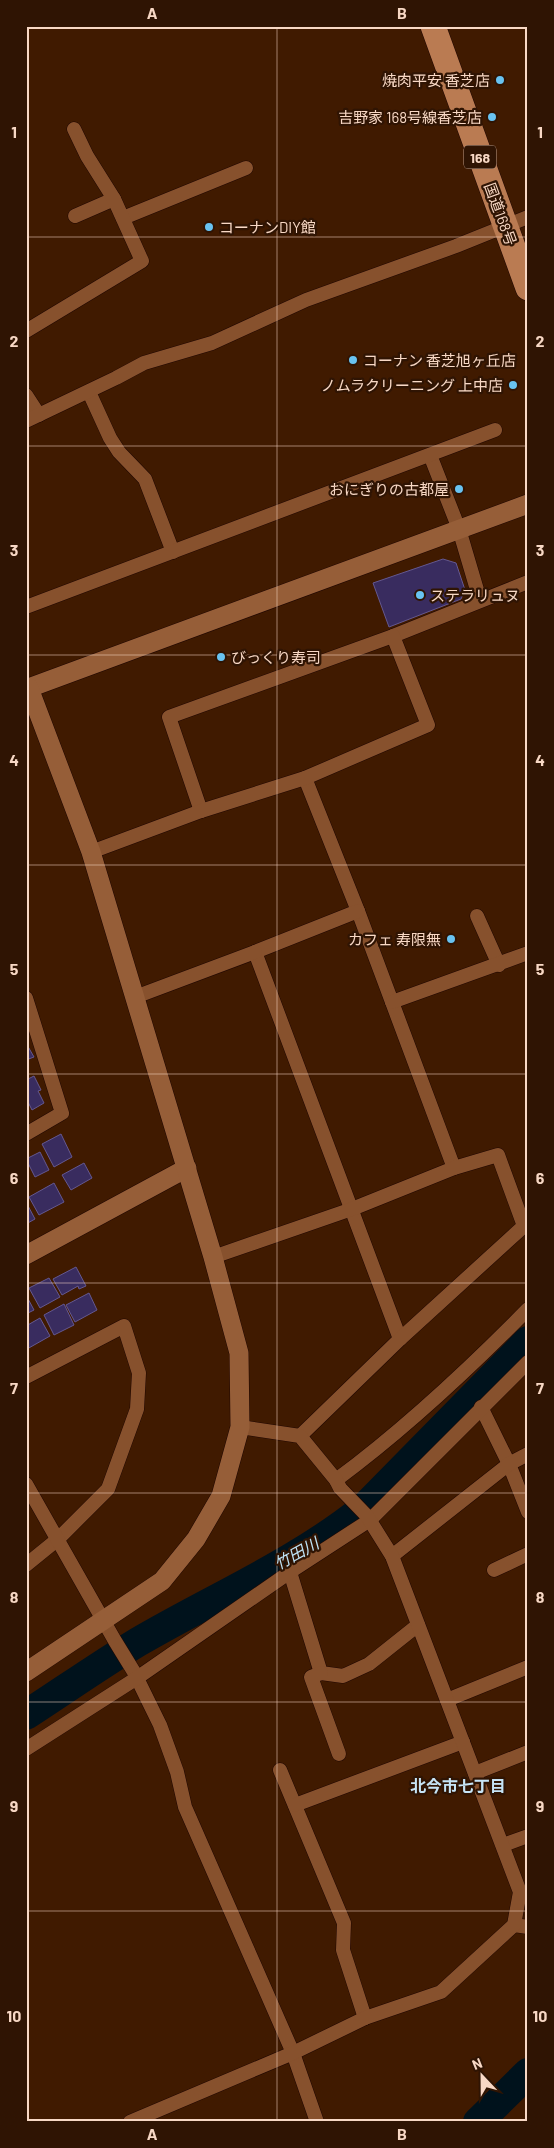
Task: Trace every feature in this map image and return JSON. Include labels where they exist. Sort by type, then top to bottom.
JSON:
[{"type":"highway","name":"国道168号","points":[[433,26],[528,288]]},
{"type":"street","points":[[26,331],[142,262],[114,199],[87,156],[74,130]]},
{"type":"street","points":[[123,218],[246,168]]},
{"type":"street","points":[[75,216],[114,199]]},
{"type":"street","points":[[26,395],[32,418],[89,392],[144,363],[212,343],[306,300],[528,217]]},
{"type":"street","points":[[89,392],[119,452],[145,479],[173,552]]},
{"type":"street","points":[[26,607],[494,430]]},
{"type":"street","points":[[430,455],[458,529],[480,600]]},
{"type":"street","points":[[26,1672],[162,1581],[196,1539],[221,1496],[240,1427],[238,1353],[213,1257],[91,852],[27,686],[528,504]]},
{"type":"street","points":[[201,811],[169,717],[393,636],[528,582]]},
{"type":"street","points":[[91,852],[201,811],[305,778],[428,725],[393,636]]},
{"type":"street","points":[[305,778],[358,911],[454,1168]]},
{"type":"street","points":[[134,997],[256,952],[358,911]]},
{"type":"street","points":[[477,916],[499,965]]},
{"type":"street","points":[[256,952],[400,1339]]},
{"type":"street","points":[[392,1002],[528,953]]},
{"type":"street","points":[[26,998],[29,1019],[62,1113],[26,1134]]},
{"type":"street","points":[[213,1257],[352,1209],[454,1168],[498,1156],[526,1228],[400,1339],[300,1436]]},
{"type":"street","points":[[27,1254],[187,1168]]},
{"type":"street","points":[[338,1484],[478,1360],[528,1309]]},
{"type":"street","points":[[26,1377],[124,1326],[139,1373],[137,1410],[108,1489],[58,1539],[26,1565]]},
{"type":"street","points":[[26,1749],[369,1518],[528,1362]]},
{"type":"street","points":[[481,1407],[509,1464],[528,1512]]},
{"type":"street","points":[[130,2122],[293,2053],[366,2018],[441,1992],[521,1926],[520,1892],[392,1556],[369,1518],[338,1484],[300,1436],[240,1427]]},
{"type":"street","points":[[392,1556],[509,1464],[528,1454]]},
{"type":"street","points":[[26,1484],[136,1675],[160,1725],[177,1772],[185,1807],[293,2053],[317,2122]]},
{"type":"street","points":[[494,1570],[528,1554]]},
{"type":"street","points":[[290,1572],[321,1673]]},
{"type":"street","points":[[339,1754],[311,1677],[321,1673],[343,1676],[369,1664],[418,1625]]},
{"type":"street","points":[[448,1700],[528,1667]]},
{"type":"street","points":[[295,1805],[463,1742]]},
{"type":"street","points":[[475,1772],[528,1752]]},
{"type":"street","points":[[280,1770],[344,1923],[343,1950],[366,2018]]},
{"type":"street","points":[[503,1845],[528,1836]]},
{"type":"building","name":"ステラリュヌ","points":[[443,559],[456,563],[465,590],[461,599],[389,627],[373,583]]},
{"type":"building","points":[[26,1043],[34,1057],[26,1060]]},
{"type":"building","points":[[34,1076],[41,1090],[38,1091],[44,1103],[32,1110],[26,1098],[26,1080]]},
{"type":"building","points":[[61,1134],[72,1157],[54,1167],[42,1144]]},
{"type":"building","points":[[40,1152],[49,1170],[35,1177],[26,1159]]},
{"type":"building","points":[[84,1163],[92,1178],[71,1190],[62,1175]]},
{"type":"building","points":[[54,1183],[64,1202],[39,1215],[29,1197]]},
{"type":"building","points":[[26,1202],[35,1219],[26,1224]]},
{"type":"building","points":[[76,1267],[86,1286],[79,1289],[78,1286],[62,1295],[53,1279]]},
{"type":"building","points":[[49,1278],[60,1297],[40,1308],[29,1288]]},
{"type":"building","points":[[89,1293],[97,1310],[75,1322],[66,1305]]},
{"type":"building","points":[[26,1295],[34,1310],[26,1314]]},
{"type":"building","points":[[64,1304],[74,1325],[54,1335],[44,1315]]},
{"type":"building","points":[[40,1318],[50,1336],[27,1349],[26,1326]]},
{"type":"waterway","name":"竹田川","points":[[26,1715],[138,1642],[253,1580],[337,1529],[363,1509],[528,1341]]},
{"type":"waterway","name":"竹田川","points":[[478,2122],[528,2073]]},
{"type":"place","name":"焼肉平安 香芝店","points":[[500,80]]},
{"type":"place","name":"吉野家 168号線香芝店","points":[[492,117]]},
{"type":"place","name":"コーナンDIY館","points":[[209,227]]},
{"type":"place","name":"コーナン 香芝旭ヶ丘店","points":[[353,360]]},
{"type":"place","name":"ノムラクリーニング 上中店","points":[[513,385]]},
{"type":"place","name":"おにぎりの古都屋","points":[[459,489]]},
{"type":"place","name":"ステラリュヌ","points":[[420,595]]},
{"type":"place","name":"びっくり寿司","points":[[221,657]]},
{"type":"place","name":"カフェ 寿限無","points":[[451,939]]},
{"type":"district","name":"北今市七丁目","points":[[458,1785]]}]
